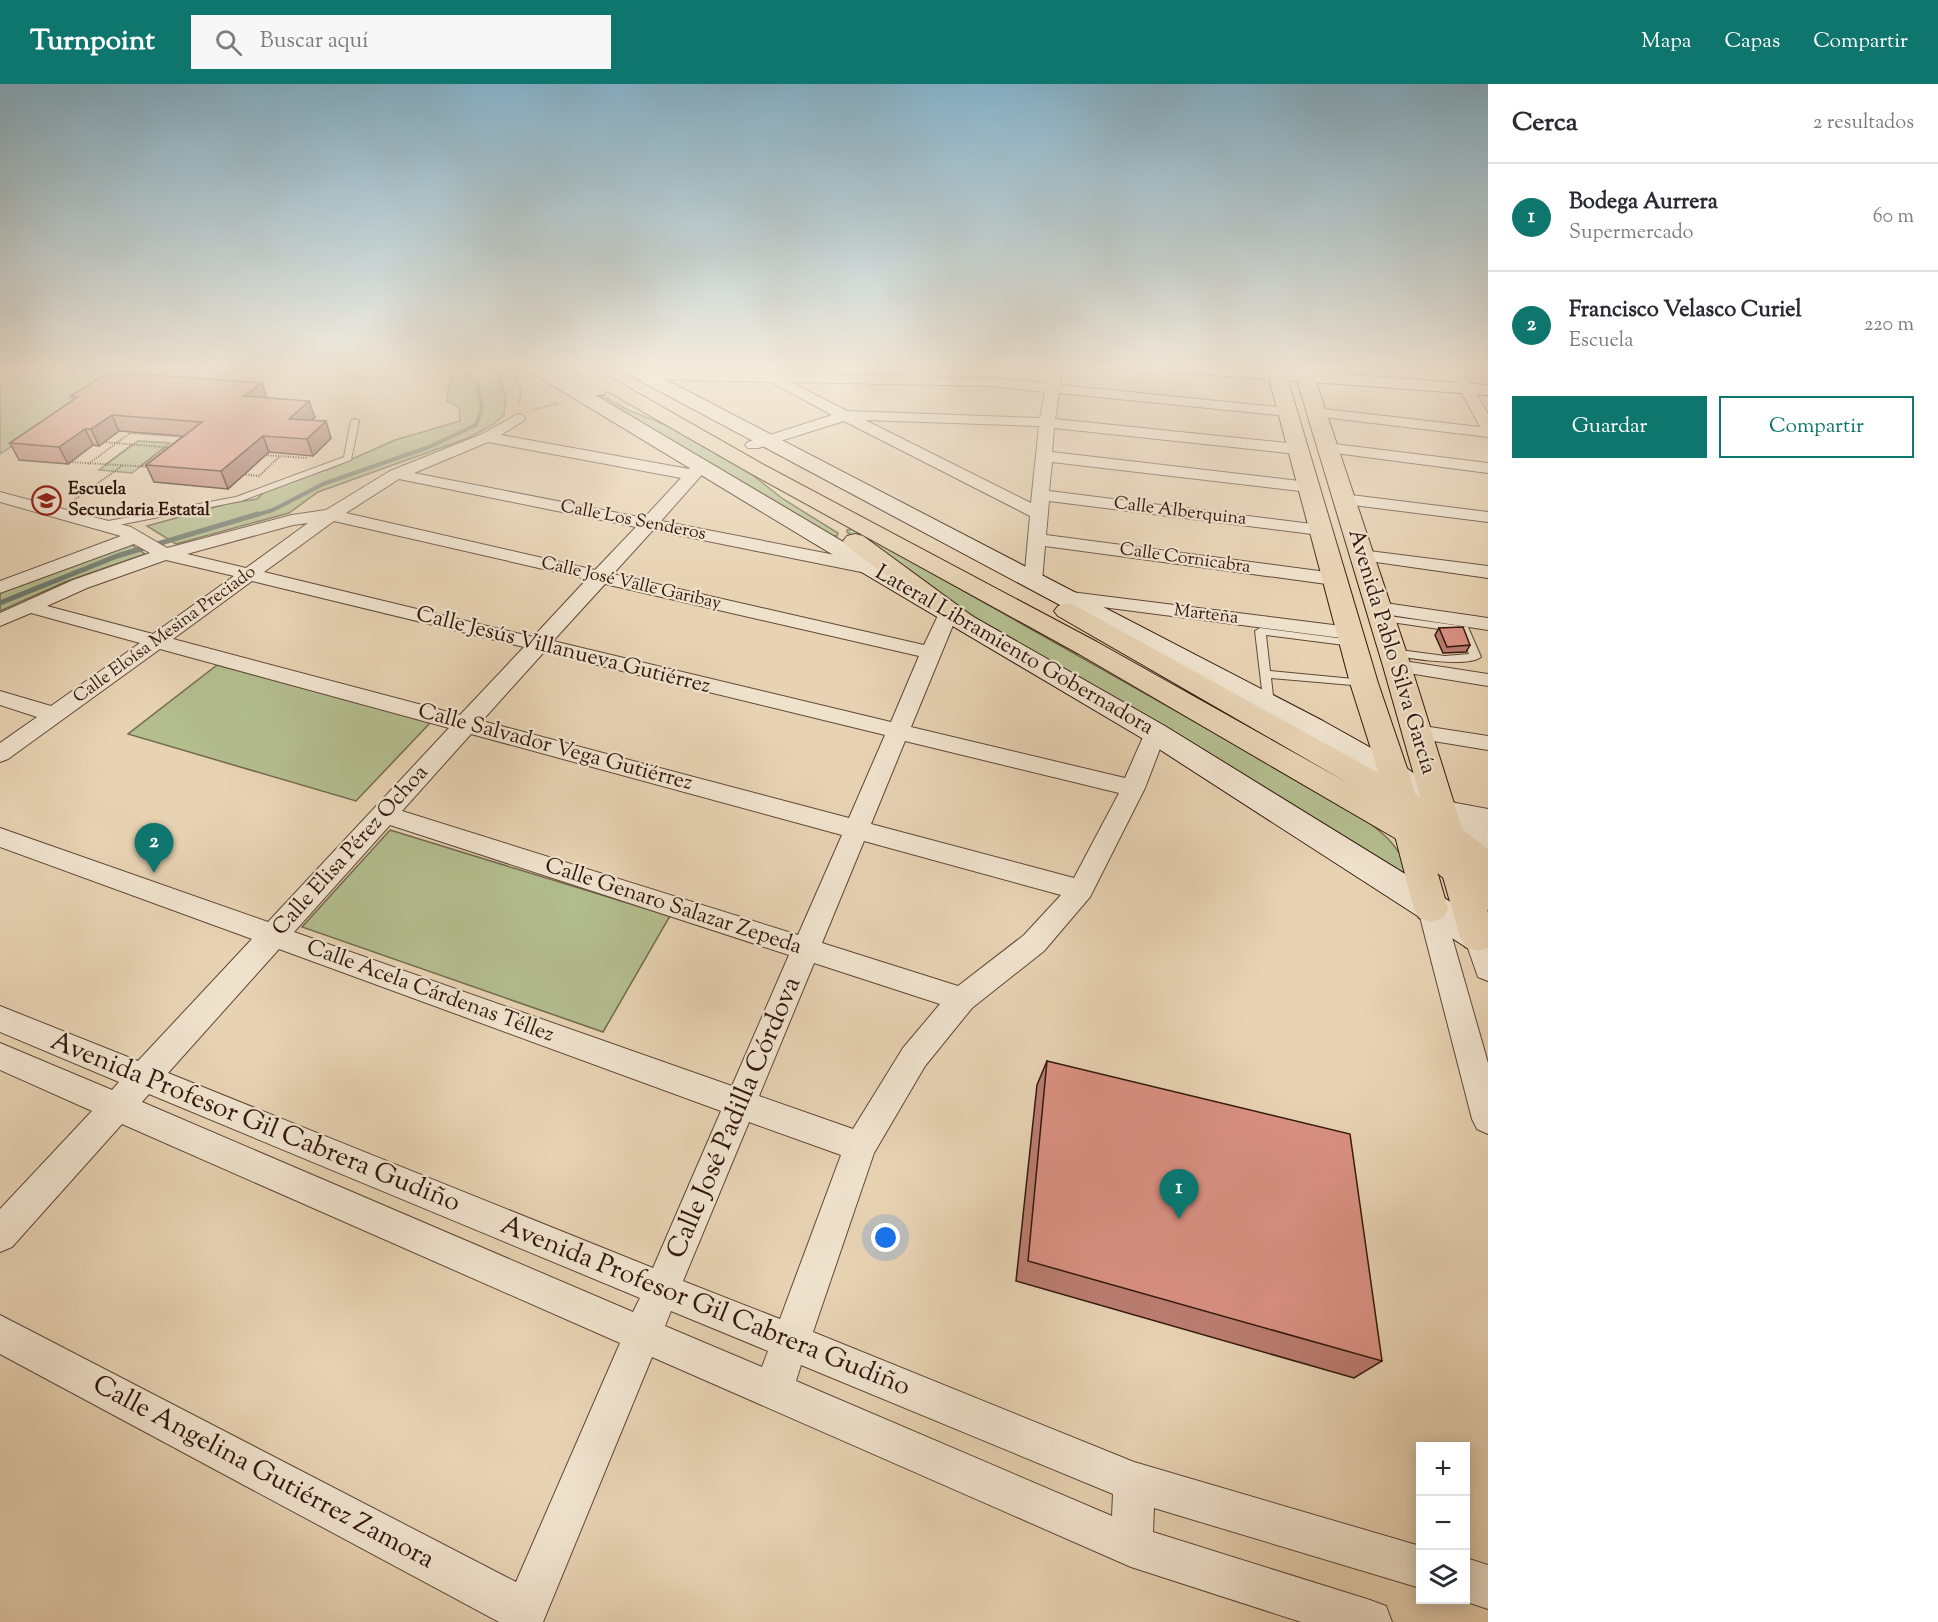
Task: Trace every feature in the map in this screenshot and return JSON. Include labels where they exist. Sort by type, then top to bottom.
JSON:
[{"type":"main road","points":[[722,439],[760,452],[1088,648],[1474,871]]},
{"type":"main road","points":[[736,439],[1398,787],[1444,822],[1488,897]]},
{"type":"main road","name":"Avenida Pablo Silva García","points":[[1294,439],[1364,683],[1398,787],[1431,909]]},
{"type":"main road","name":"Avenida Pablo Silva García","points":[[1323,439],[1444,822]]},
{"type":"main road","points":[[760,452],[959,620]]},
{"type":"main road","points":[[1474,871],[1483,940]]},
{"type":"street","name":"Calle Eloísa Mesina Preciado","points":[[0,754],[331,515],[396,474],[483,439]]},
{"type":"street","points":[[498,439],[697,471]]},
{"type":"street","name":"Lateral Libramiento Gobernadora","points":[[649,439],[697,471],[1155,733],[1483,940]]},
{"type":"street","points":[[740,439],[760,452],[1033,581],[1268,704],[1398,787]]},
{"type":"street","points":[[760,452],[791,439]]},
{"type":"street","points":[[892,439],[1039,514]]},
{"type":"street","points":[[1033,581],[1046,439]]},
{"type":"street","points":[[1199,439],[1297,449]]},
{"type":"street","points":[[1326,448],[1488,468]]},
{"type":"street","points":[[1044,456],[1308,487]]},
{"type":"street","name":"Calle Elisa Pérez Ochoa","points":[[0,1235],[697,471]]},
{"type":"street","name":"Calle Los Senderos","points":[[396,474],[870,568]]},
{"type":"street","name":"Calle Alberquina","points":[[1040,495],[1320,530]]},
{"type":"street","name":"Calle Jesús Villanueva Gutiérrez","points":[[0,497],[125,531],[151,546],[249,575],[1133,788]]},
{"type":"street","points":[[1343,499],[1488,517]]},
{"type":"street","points":[[0,587],[28,576],[151,546],[331,515]]},
{"type":"street","name":"Calle José Valle Garibay","points":[[331,515],[932,653]]},
{"type":"street","name":"Calle Cornicabra","points":[[1036,539],[1334,579]]},
{"type":"street","points":[[0,620],[81,584],[151,546]]},
{"type":"street","points":[[1361,555],[1488,572]]},
{"type":"street","points":[[0,568],[28,576]]},
{"type":"street","name":"Marteña","points":[[1063,597],[1351,638]]},
{"type":"street","name":"Calle Salvador Vega Gutiérrez","points":[[29,607],[1081,890]]},
{"type":"street","points":[[1379,613],[1488,624]]},
{"type":"street","name":"Calle José Padilla Córdova","points":[[524,1617],[932,653],[959,620]]},
{"type":"street","points":[[1394,659],[1488,680]]},
{"type":"street","points":[[0,699],[55,715]]},
{"type":"street","points":[[1417,732],[1488,743]]},
{"type":"street","points":[[773,1391],[860,1147],[914,1057],[962,999],[1034,943],[1081,890],[1133,788],[1155,733]]},
{"type":"street","name":"Calle Genaro Salazar Zepeda","points":[[384,814],[962,999]]},
{"type":"street","points":[[1444,822],[1488,818]]},
{"type":"street","points":[[1444,822],[1488,844]]},
{"type":"street","name":"Calle Acela Cárdenas Téllez","points":[[0,837],[860,1147]]},
{"type":"street","points":[[1431,909],[1488,1119]]},
{"type":"street","points":[[1483,940],[1488,969]]},
{"type":"street","name":"Avenida Profesor Gil Cabrera Gudiño","points":[[0,1019],[1134,1482],[1416,1566]]},
{"type":"street","name":"Avenida Profesor Gil Cabrera Gudiño","points":[[0,1056],[1131,1546],[1370,1622]]},
{"type":"street","name":"Calle Angelina Gutiérrez Zamora","points":[[0,1334],[524,1617]]},
{"type":"street","points":[[1131,1546],[1134,1482]]},
{"type":"street","points":[[1470,1582],[1488,1587]]},
{"type":"lane","points":[[103,525],[238,499],[348,458],[352,439]]},
{"type":"lane","points":[[1379,613],[1464,629],[1476,657],[1394,659]]},
{"type":"lane","points":[[1268,704],[1260,631],[1351,638]]},
{"type":"lane","points":[[1264,674],[1364,683]]},
{"type":"path","points":[[88,464],[122,439]]},
{"type":"path","points":[[181,442],[186,439]]},
{"type":"path","points":[[104,442],[174,448]]},
{"type":"path","points":[[105,465],[133,444]]},
{"type":"path","points":[[140,466],[165,447]]},
{"type":"path","points":[[257,454],[307,458]]},
{"type":"path","points":[[235,474],[259,476],[280,456]]},
{"type":"path","points":[[70,462],[152,467]]},
{"type":"path","points":[[57,512],[122,466]]},
{"type":"green space","points":[[0,439],[23,439],[0,454]]},
{"type":"green space","points":[[466,439],[318,492],[289,513],[176,544],[147,526],[230,503],[257,499],[265,491],[334,467],[395,440]]},
{"type":"green space","points":[[667,439],[696,439],[741,466],[783,499],[838,533],[837,536],[831,536]]},
{"type":"green space","points":[[138,441],[170,443],[132,473],[99,470]]},
{"type":"green space","points":[[854,529],[1353,811],[1391,842],[1410,872],[1415,886],[974,621],[847,532],[847,530]]},
{"type":"green space","points":[[128,542],[145,554],[65,582],[0,611],[0,591]]},
{"type":"green space","points":[[217,665],[431,722],[356,801],[128,734]]},
{"type":"green space","points":[[390,830],[670,916],[603,1032],[302,927]]},
{"type":"building","points":[[16,439],[71,439],[59,447],[10,443]]},
{"type":"building","points":[[180,439],[260,439],[221,471],[146,465]]},
{"type":"building","points":[[1463,627],[1470,645],[1447,647],[1439,628]]},
{"type":"building","points":[[1047,1061],[1350,1134],[1382,1361],[1028,1261]]},
{"type":"waterway","points":[[253,516],[273,510],[323,484],[447,439]]},
{"type":"waterway","points":[[0,603],[117,556],[258,514]]},
{"type":"place","name":"Escuela Secundaria Estatal","points":[[47,500]]},
{"type":"place","name":"Francisco Velasco Curiel","points":[[154,873]]},
{"type":"place","name":"Bodega Aurrera","points":[[1179,1219]]}]
